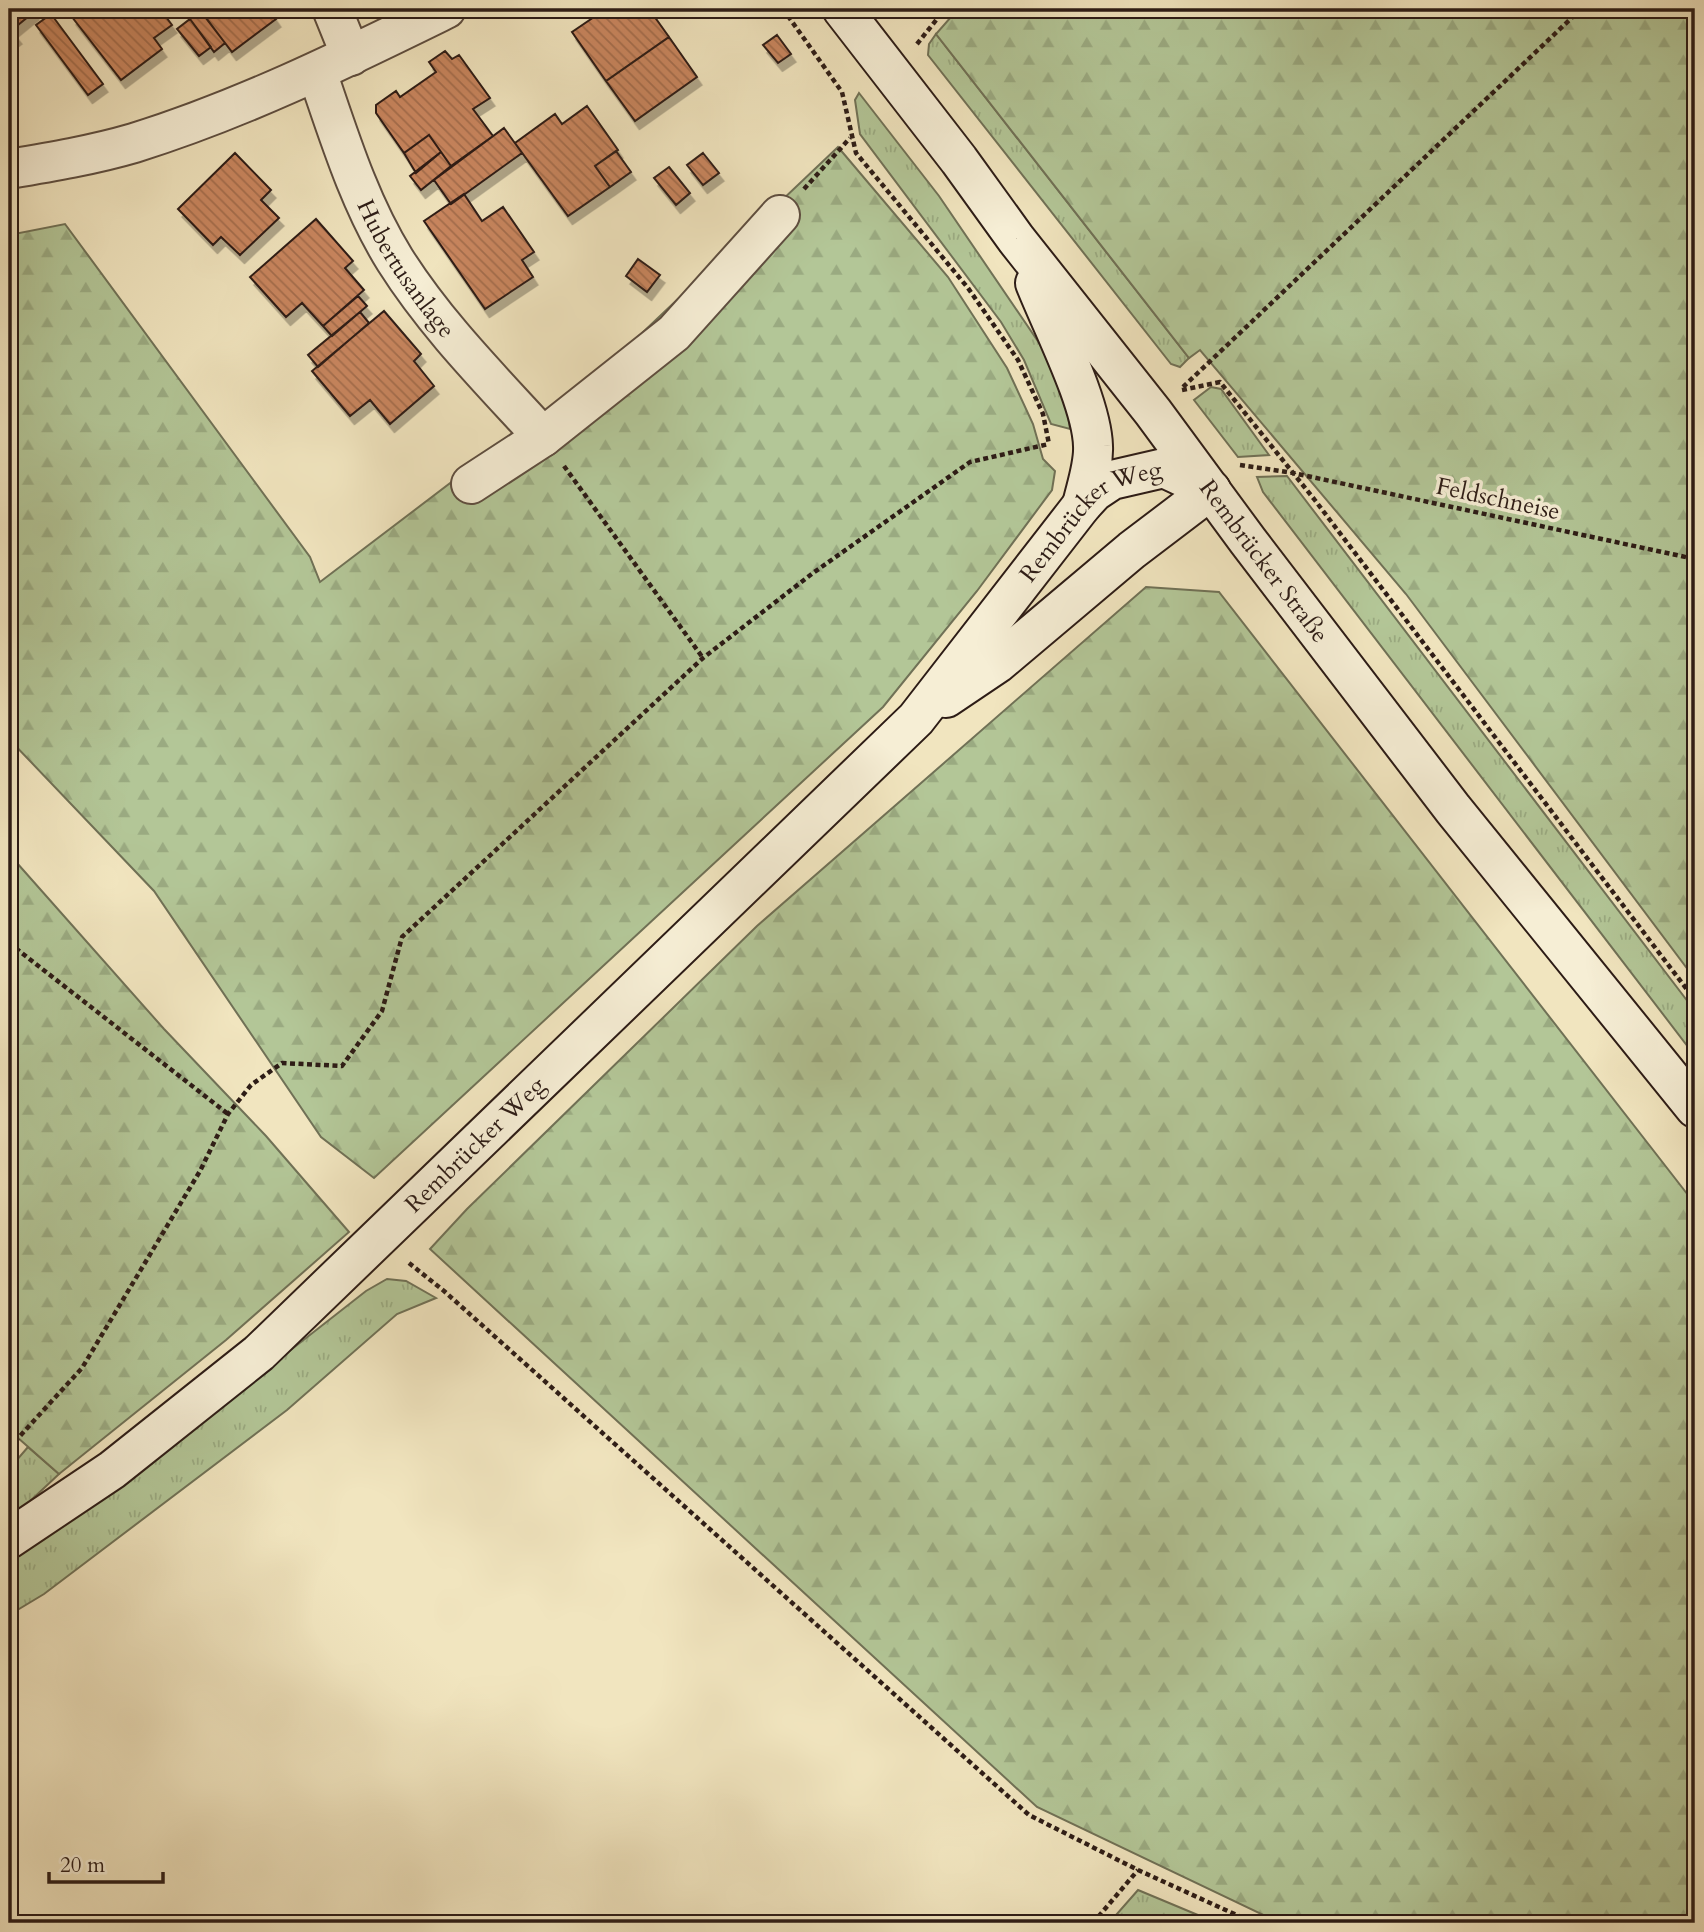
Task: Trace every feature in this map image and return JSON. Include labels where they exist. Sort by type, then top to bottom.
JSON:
[{"type":"street","points":[[332,9],[351,56]]},
{"type":"street","points":[[9,169],[80,157],[132,143],[242,105],[446,9]]},
{"type":"street","name":"Rembrücker Straße","points":[[842,9],[959,160],[1016,239],[1153,412],[1225,477],[1453,809],[1695,1108]]},
{"type":"street","name":"Hubertusanlage","points":[[317,72],[351,169],[394,257],[439,321],[543,436]]},
{"type":"street","points":[[471,484],[543,436],[674,333],[780,215]]},
{"type":"street","points":[[1016,239],[1076,383],[1091,428],[1094,449],[1082,505]]},
{"type":"street","name":"Rembrücker Weg","points":[[9,1539],[112,1470],[259,1353],[916,719],[1094,492],[1112,480],[1164,468],[1225,477]]},
{"type":"street","name":"Rembrücker Weg","points":[[916,719],[998,663],[1132,550],[1225,477]]},
{"type":"path","points":[[783,9],[842,92],[856,153],[968,288],[1018,360],[1043,414],[1049,444]]},
{"type":"path","points":[[1180,391],[1581,9]]},
{"type":"path","points":[[780,215],[851,138]]},
{"type":"path","points":[[1180,391],[1220,382],[1293,473],[1695,1000]]},
{"type":"path","points":[[1180,391],[1188,401]]},
{"type":"path","points":[[543,436],[703,659]]},
{"type":"path","points":[[9,1448],[82,1368],[200,1171],[228,1114],[251,1085],[282,1063],[342,1066],[382,1011],[402,937],[703,659],[813,573],[970,462],[1049,444],[1094,449]]},
{"type":"path","name":"Feldschneise","points":[[1225,477],[1293,473],[1695,559]]},
{"type":"path","points":[[9,943],[228,1114]]},
{"type":"path","points":[[378,1238],[444,1291],[1029,1815],[1138,1870],[1254,1923]]},
{"type":"path","points":[[1093,1923],[1138,1870]]},
{"type":"green space","points":[[958,9],[1695,9],[1695,979],[1406,594],[1200,350],[1189,358],[936,34]]},
{"type":"green space","points":[[936,34],[1189,358],[1180,367],[1171,364],[928,55],[929,44]]},
{"type":"green space","points":[[859,93],[939,196],[1050,359],[1066,402],[1070,429],[1051,424],[1024,360],[1001,322],[860,134],[855,100]]},
{"type":"green space","points":[[838,147],[948,277],[1007,368],[1033,424],[1043,459],[1055,471],[1052,490],[977,591],[883,707],[374,1178],[321,1137],[154,891],[9,739],[9,235],[65,224],[310,557],[320,582],[620,354]]},
{"type":"green space","points":[[1211,387],[1221,389],[1269,455],[1238,457],[1194,400]]},
{"type":"green space","points":[[1287,476],[1695,1011],[1695,1056],[1263,492],[1257,477]]},
{"type":"green space","points":[[1146,587],[1219,592],[1695,1204],[1695,1923],[1280,1923],[1037,1807],[430,1249],[467,1209],[757,926]]},
{"type":"green space","points":[[9,854],[164,1029],[266,1136],[349,1232],[226,1340],[59,1474],[9,1430]]},
{"type":"green space","points":[[387,1279],[406,1281],[436,1298],[397,1314],[287,1410],[44,1594],[9,1615],[9,1562],[85,1511],[366,1291]]},
{"type":"green space","points":[[28,1447],[59,1474],[9,1517],[9,1469]]},
{"type":"green space","points":[[1138,1890],[1217,1923],[1109,1923]]},
{"type":"building","points":[[9,9],[31,9],[34,12],[12,30],[17,36],[9,42]]},
{"type":"building","points":[[83,9],[160,9],[172,25],[154,38],[162,49],[121,80],[72,17]]},
{"type":"building","points":[[199,9],[269,9],[276,19],[232,52]]},
{"type":"building","points":[[589,9],[649,9],[669,37],[606,81],[572,32],[594,17]]},
{"type":"building","points":[[201,11],[225,43],[214,52],[190,19]]},
{"type":"building","points":[[51,14],[103,84],[88,95],[36,25]]},
{"type":"building","points":[[190,19],[211,47],[199,56],[177,29]]},
{"type":"building","points":[[777,35],[791,54],[778,63],[763,45]]},
{"type":"building","points":[[669,37],[697,77],[635,121],[606,81]]},
{"type":"building","points":[[445,51],[452,59],[459,55],[490,98],[473,109],[493,136],[451,166],[429,135],[404,153],[376,113],[376,105],[396,91],[400,97],[436,72],[429,62]]},
{"type":"building","points":[[587,106],[618,150],[595,166],[610,187],[568,216],[515,143],[555,114],[562,124]]},
{"type":"building","points":[[504,128],[522,153],[451,204],[434,180]]},
{"type":"building","points":[[429,135],[441,152],[416,173],[404,153]]},
{"type":"building","points":[[616,151],[631,172],[610,187],[595,166]]},
{"type":"building","points":[[441,152],[451,166],[421,190],[410,176]]},
{"type":"building","points":[[235,153],[271,190],[261,200],[279,218],[240,255],[221,237],[213,245],[178,209]]},
{"type":"building","points":[[703,153],[719,173],[703,185],[687,165]]},
{"type":"building","points":[[669,167],[690,193],[676,205],[654,178]]},
{"type":"building","points":[[464,194],[482,221],[503,207],[534,252],[522,260],[533,277],[485,309],[424,221]]},
{"type":"building","points":[[316,219],[353,261],[345,268],[364,290],[323,326],[302,303],[286,317],[250,277]]},
{"type":"building","points":[[638,259],[660,275],[647,292],[626,276]]},
{"type":"building","points":[[358,296],[367,306],[332,336],[323,326]]},
{"type":"building","points":[[384,311],[421,354],[414,361],[434,386],[390,424],[370,400],[350,416],[312,371]]},
{"type":"building","points":[[360,312],[369,323],[318,367],[308,355]]}]
